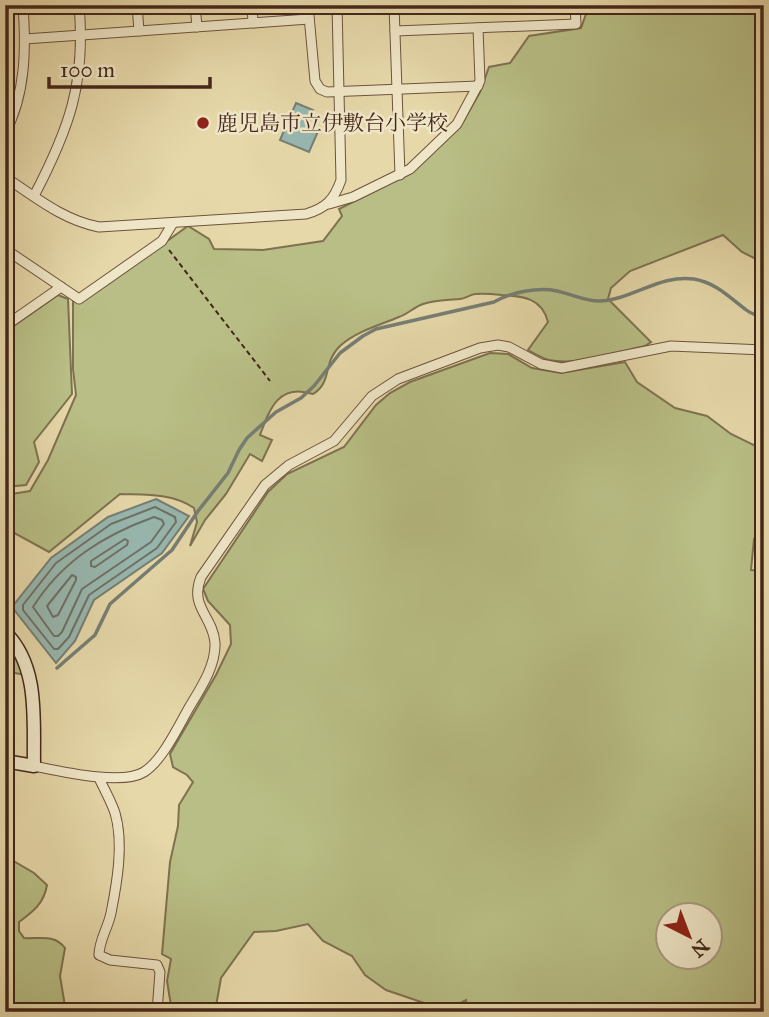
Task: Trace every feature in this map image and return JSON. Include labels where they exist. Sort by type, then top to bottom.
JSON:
[{"type":"street","points":[[5,133],[14,110],[24,66],[20,40],[23,5]]},
{"type":"street","points":[[34,196],[54,159],[66,128],[78,77],[82,35],[79,5]]},
{"type":"street","points":[[137,5],[139,31]]},
{"type":"street","points":[[195,5],[197,27]]},
{"type":"street","points":[[252,5],[253,23]]},
{"type":"street","points":[[308,5],[315,81],[320,89],[340,92],[478,86]]},
{"type":"street","points":[[5,177],[78,223],[99,227],[306,214],[319,210],[336,195],[341,180],[337,5]]},
{"type":"street","points":[[394,5],[400,175]]},
{"type":"street","points":[[395,31],[576,24],[575,5]]},
{"type":"street","points":[[20,40],[310,19]]},
{"type":"street","points":[[328,204],[353,197],[410,169],[457,124],[480,81],[478,28]]},
{"type":"street","points":[[5,249],[79,299],[162,241],[173,223]]},
{"type":"street","points":[[5,326],[61,287]]},
{"type":"street","points":[[5,761],[99,778],[127,777],[144,772],[166,746],[210,667],[215,642],[197,599],[201,578],[265,485],[289,465],[334,442],[372,396],[398,379],[480,348],[498,345],[509,347],[541,364],[562,368],[671,346],[764,350]]},
{"type":"street","points":[[5,632],[20,650],[30,680],[34,766]]},
{"type":"street","points":[[99,778],[115,814],[118,850],[111,915],[101,940],[99,955],[110,960],[157,965],[160,972],[157,1012]]},
{"type":"path","points":[[5,41],[20,40]]},
{"type":"path","points":[[162,241],[270,381]]},
{"type":"path","points":[[5,587],[15,594]]},
{"type":"green space","points":[[610,5],[764,5],[764,256],[760,261],[742,252],[723,235],[630,271],[611,288],[608,299],[651,342],[645,346],[597,358],[549,360],[528,350],[548,322],[536,303],[517,296],[478,294],[428,303],[361,332],[335,351],[326,378],[319,389],[313,394],[301,391],[284,395],[272,407],[260,435],[272,440],[262,461],[250,454],[190,546],[197,522],[194,508],[177,500],[158,496],[120,494],[49,552],[5,528],[5,495],[30,491],[48,460],[76,395],[73,369],[73,298],[105,286],[188,226],[209,239],[214,249],[263,250],[323,241],[342,216],[339,209],[385,186],[423,160],[460,127],[480,92],[489,67],[510,63],[529,36],[581,28],[586,14]]},
{"type":"green space","points":[[58,295],[68,299],[72,394],[34,442],[39,462],[26,485],[5,487],[5,332]]},
{"type":"green space","points":[[490,353],[508,354],[532,368],[561,373],[625,362],[637,382],[675,408],[707,416],[731,434],[764,450],[764,520],[754,539],[751,570],[764,571],[764,1012],[468,1012],[466,1000],[453,1007],[427,1004],[386,990],[365,975],[352,956],[323,941],[308,924],[276,931],[254,932],[221,978],[215,1012],[172,1012],[167,981],[171,959],[162,954],[170,862],[178,826],[179,805],[193,782],[173,767],[170,754],[231,644],[230,625],[208,601],[203,589],[268,492],[287,474],[344,447],[376,405],[410,382]]},
{"type":"green space","points":[[5,639],[30,676],[5,671]]},
{"type":"green space","points":[[5,856],[34,873],[47,885],[38,906],[19,922],[19,931],[24,938],[52,939],[65,948],[60,976],[66,1012],[5,1012]]},
{"type":"water","points":[[296,103],[313,110],[308,124],[319,129],[309,152],[280,140]]},
{"type":"water","points":[[156,499],[189,516],[162,553],[94,600],[75,641],[56,663],[12,607],[51,558],[108,517]]},
{"type":"waterway","points":[[57,668],[95,635],[110,604],[172,550],[228,473],[247,438],[276,412],[301,398],[340,353],[376,329],[494,302],[525,291],[550,290],[599,301],[611,300],[682,278],[709,284],[747,311],[764,319]]},
{"type":"place","name":"鹿児島市立伊敷台小学校","points":[[203,123]]}]
